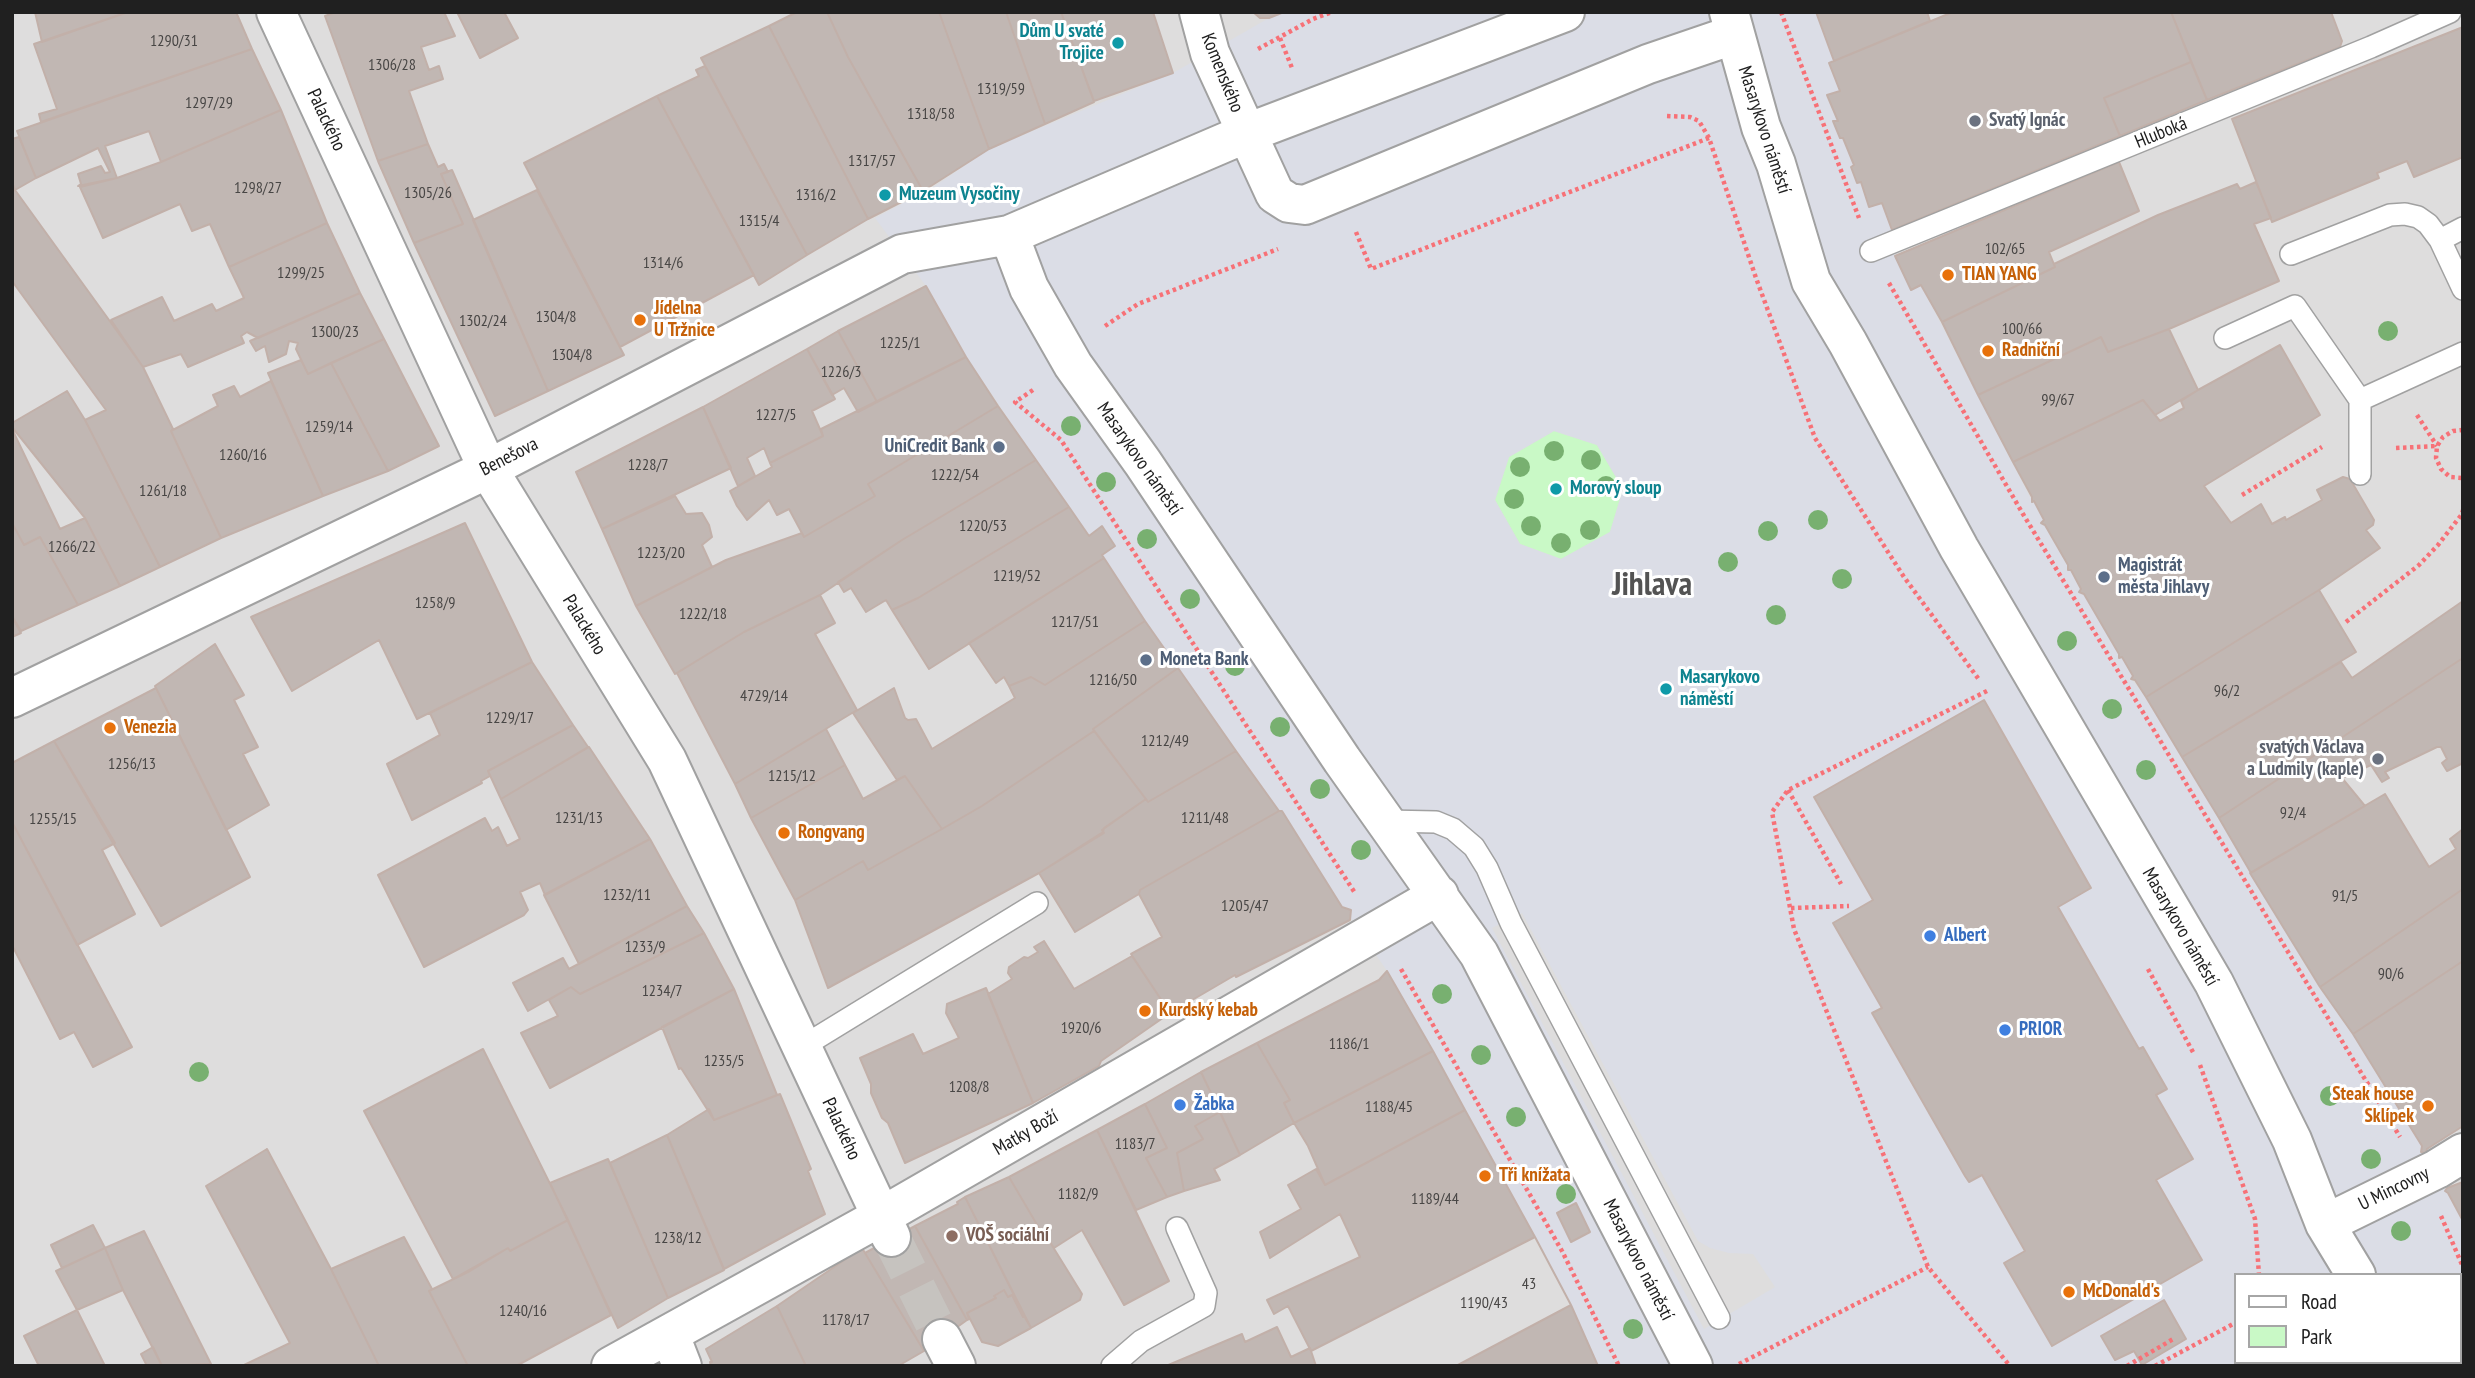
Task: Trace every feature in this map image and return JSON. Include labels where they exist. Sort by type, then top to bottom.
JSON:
[{"type":"street","name":"Palackého","points":[[276,12],[488,468],[667,760],[886,1227]]},
{"type":"street","name":"Komenského","points":[[1199,12],[1210,52],[1247,133]]},
{"type":"street","points":[[1009,235],[1247,133],[1565,12]]},
{"type":"street","name":"Masarykovo náměstí","points":[[1247,133],[1275,194],[1289,203],[1305,205],[1635,70],[1731,23],[1761,127],[1776,164],[1811,281],[1848,343],[1965,559],[2214,983],[2292,1140],[2325,1224],[2355,1273]]},
{"type":"street","name":"Benešova","points":[[12,698],[488,468],[902,254],[1009,235]]},
{"type":"street","name":"Masarykovo náměstí","points":[[1009,235],[1030,288],[1073,365],[1143,463],[1342,760],[1479,954],[1693,1366]]},
{"type":"street","name":"Matky Boží","points":[[611,1366],[676,1350],[1439,895]]},
{"type":"street","name":"U Mincovny","points":[[2325,1224],[2463,1153]]},
{"type":"street","name":"Masarykovo náměstí","points":[[2325,1224],[2331,1273]]},
{"type":"lane","name":"Hluboká","points":[[1871,251],[2358,53],[2450,12]]},
{"type":"lane","points":[[2291,254],[2390,215],[2405,214],[2418,217],[2428,224],[2440,240],[2463,289]]},
{"type":"lane","points":[[2440,240],[2463,228]]},
{"type":"lane","points":[[2225,338],[2295,306],[2360,400],[2360,474]]},
{"type":"lane","points":[[2360,400],[2463,352]]},
{"type":"lane","points":[[1386,821],[1436,822],[1453,829],[1474,847],[1487,868],[1511,923],[1719,1318]]},
{"type":"lane","points":[[802,1047],[1037,903]]},
{"type":"lane","points":[[1112,1366],[1141,1341],[1204,1306],[1206,1293],[1177,1228]]},
{"type":"path","points":[[1280,38],[1313,19],[1332,12]]},
{"type":"path","points":[[1781,12],[1871,251],[2023,514],[2375,1097]]},
{"type":"path","points":[[1667,116],[1690,117],[1699,121],[1709,138],[1756,278],[1815,438],[1904,577],[1994,700]]},
{"type":"path","points":[[1350,220],[1371,269],[1709,138]]},
{"type":"path","points":[[1288,245],[1138,304],[1106,324],[1097,349],[1015,402],[1061,440],[1380,931],[1562,1251],[1619,1366]]},
{"type":"path","points":[[2463,430],[2443,437],[2437,446],[2436,458],[2441,469],[2450,477],[2463,478]]},
{"type":"path","points":[[2242,495],[2327,444]]},
{"type":"path","points":[[2346,622],[2419,565],[2438,545],[2463,510]]},
{"type":"path","points":[[1987,691],[1788,790],[1772,812],[1794,929],[1928,1267],[2010,1366]]},
{"type":"path","points":[[1788,790],[1841,884]]},
{"type":"path","points":[[1791,908],[1849,906]]},
{"type":"path","points":[[2142,958],[2199,1064],[2255,1219],[2259,1273]]},
{"type":"path","points":[[1735,1366],[1928,1267]]},
{"type":"path","points":[[2155,1366],[2234,1325]]},
{"type":"path","points":[[2127,1366],[2175,1338]]},
{"type":"shaded area","points":[[12,12],[2463,12],[2463,1366],[12,1366]]},
{"type":"shaded area","name":"Masarykovo náměstí","points":[[1284,12],[1816,12],[1834,61],[1830,63],[1840,91],[1827,95],[1838,121],[1834,122],[1840,138],[1843,138],[1854,165],[1851,167],[1857,182],[1861,182],[1869,207],[1882,203],[1892,230],[1895,256],[1911,289],[1921,285],[2044,520],[2041,523],[2071,570],[2080,592],[2084,594],[2119,658],[2122,657],[2133,676],[2131,679],[2146,697],[2318,986],[2353,1034],[2422,1146],[2421,1151],[2426,1153],[2427,1149],[2447,1188],[2445,1191],[2463,1221],[2463,1366],[1598,1366],[1571,1305],[1536,1238],[1387,971],[1351,918],[1351,910],[1342,907],[1102,555],[1115,546],[1102,527],[1089,536],[966,357],[926,286],[875,218],[935,186],[989,149],[1173,73]],"holes":[[[1554,431],[1597,445],[1623,489],[1610,532],[1561,559],[1520,544],[1495,500],[1509,457]],[[1984,700],[2091,887],[2058,907],[2139,1049],[2143,1047],[2167,1088],[2156,1095],[2193,1159],[2156,1180],[2202,1261],[2052,1346],[2005,1263],[2025,1251],[1982,1175],[1969,1182],[1965,1176],[1872,1013],[1882,1008],[1833,923],[1873,900],[1814,797]],[[1522,913],[1698,1241],[1710,1248],[1729,1253],[1753,1254],[1775,1287],[1704,1329],[1492,928]]]},
{"type":"green space","points":[[1554,431],[1597,445],[1623,489],[1610,532],[1561,559],[1520,544],[1495,500],[1509,457]]},
{"type":"building","points":[[35,12],[128,12],[42,42]]},
{"type":"building","points":[[128,12],[236,12],[252,49],[41,122],[39,114],[57,109],[34,44]]},
{"type":"building","points":[[336,12],[444,12],[455,36],[421,47],[429,70],[439,66],[443,79],[409,91],[428,144],[378,161],[325,16]]},
{"type":"building","points":[[457,12],[504,12],[518,38],[480,58]]},
{"type":"building","points":[[797,12],[827,12],[848,57],[923,191],[868,219],[769,26]]},
{"type":"building","points":[[827,12],[939,12],[989,149],[923,191],[848,57]]},
{"type":"building","points":[[939,12],[1006,12],[1045,124],[989,149]]},
{"type":"building","points":[[1006,12],[1061,12],[1094,102],[1045,124]]},
{"type":"building","name":"Dům U svaté Trojice","points":[[1061,12],[1153,12],[1173,73],[1094,101]]},
{"type":"building","points":[[1253,12],[1284,12],[1269,18],[1260,18]]},
{"type":"building","points":[[1816,12],[1927,12],[1930,21],[1834,61]]},
{"type":"building","name":"Svatý Ignác","points":[[1953,12],[2171,12],[2191,62],[2104,98],[2120,136],[1892,230],[1882,203],[1869,207],[1861,182],[1857,183],[1851,167],[1854,165],[1843,138],[1840,138],[1833,121],[1838,121],[1827,95],[1840,91],[1829,63]]},
{"type":"building","points":[[2171,12],[2331,12],[2342,41],[2340,47],[2207,100]]},
{"type":"building","points":[[769,26],[868,219],[807,255],[701,58]]},
{"type":"building","points":[[2463,27],[2463,157],[2414,177],[2407,161],[2377,173],[2379,178],[2272,222],[2232,119]]},
{"type":"building","points":[[252,49],[281,110],[161,162],[149,131],[105,146],[117,178],[78,186],[81,184],[78,174],[101,166],[105,173],[110,172],[98,148],[36,178],[17,131]]},
{"type":"building","points":[[2191,62],[2207,100],[2120,136],[2104,98]]},
{"type":"building","points":[[705,66],[807,255],[759,285],[657,96],[699,76],[696,70]]},
{"type":"building","points":[[657,96],[754,275],[620,347],[524,163]]},
{"type":"building","points":[[281,110],[327,223],[229,267],[210,224],[192,231],[180,204],[103,238],[80,187],[117,178],[161,162]]},
{"type":"building","points":[[19,137],[36,178],[15,190],[12,182],[12,139]]},
{"type":"building","points":[[428,144],[438,167],[444,164],[448,172],[441,174],[463,224],[414,243],[378,161]]},
{"type":"building","points":[[2119,162],[2139,211],[2049,252],[2055,267],[1942,322],[1921,285],[1911,290],[1895,256]]},
{"type":"building","points":[[452,170],[548,391],[495,416],[414,243],[463,224],[441,174]]},
{"type":"building","points":[[2256,182],[2271,218],[2254,224],[2279,281],[2169,329],[2108,352],[2101,337],[1978,395],[1942,322],[2055,267],[2054,264],[2158,215],[2237,184],[2240,189]]},
{"type":"building","points":[[15,190],[143,367],[221,538],[160,567],[85,420],[106,410],[12,281],[12,191]]},
{"type":"building","points":[[537,190],[624,355],[548,391],[473,220]]},
{"type":"building","points":[[327,223],[360,293],[258,338],[247,332],[241,336],[244,343],[188,367],[181,354],[143,367],[111,320],[162,297],[174,321],[212,304],[216,311],[244,298],[229,267]]},
{"type":"building","points":[[926,286],[966,357],[877,402],[838,331]]},
{"type":"building","points":[[360,293],[384,339],[308,374],[296,349],[298,343],[289,341],[286,354],[269,362],[265,346],[256,351],[250,341]]},
{"type":"building","points":[[2169,329],[2198,390],[2155,415],[2143,400],[2013,462],[1978,395],[2101,337],[2108,352]]},
{"type":"building","points":[[838,331],[877,402],[858,412],[844,388],[832,395],[807,349]]},
{"type":"building","points":[[384,339],[439,446],[388,471],[331,363]]},
{"type":"building","points":[[2280,345],[2320,415],[2204,486],[2231,523],[2261,504],[2272,524],[2285,517],[2286,520],[2322,500],[2317,490],[2343,477],[2350,479],[2374,520],[2373,525],[2366,530],[2380,548],[2319,590],[2146,697],[2135,680],[2131,679],[2133,676],[2122,657],[2119,658],[2084,594],[2079,592],[2081,589],[2045,525],[2041,523],[2044,520],[2013,462],[2143,400],[2160,421],[2184,408],[2181,401],[2198,390]]},
{"type":"building","points":[[807,349],[835,399],[812,411],[823,436],[770,463],[764,448],[747,458],[755,476],[738,486],[703,407]]},
{"type":"building","points":[[966,357],[998,406],[868,484],[875,496],[804,537],[789,509],[777,515],[769,500],[747,520],[737,506],[730,491],[772,467],[770,463],[823,436],[821,429]]},
{"type":"building","points":[[301,360],[308,374],[331,363],[388,471],[323,496],[268,373]]},
{"type":"building","points":[[271,381],[323,496],[221,538],[171,431],[218,406],[213,395],[234,386],[240,397]]},
{"type":"building","points":[[67,391],[85,420],[160,567],[120,586],[85,518],[12,427],[12,423]]},
{"type":"building","points":[[998,406],[1036,460],[902,540],[820,595],[744,632],[675,674],[636,606],[726,560],[802,533],[804,537],[875,496],[868,484]]},
{"type":"building","points":[[703,407],[731,468],[602,529],[576,472]]},
{"type":"building","points":[[12,429],[60,529],[85,518],[120,586],[78,605],[40,537],[24,545],[12,523]]},
{"type":"building","points":[[1036,460],[1069,507],[918,598],[892,610],[886,600],[866,612],[851,588],[844,592],[838,582],[902,540]]},
{"type":"building","points":[[675,496],[686,514],[702,513],[709,525],[712,537],[702,545],[712,567],[636,606],[602,529]]},
{"type":"building","points":[[1069,507],[1089,536],[1102,526],[1115,546],[1102,555],[1104,558],[929,669],[892,610],[918,598]]},
{"type":"building","points":[[12,523],[24,545],[40,537],[78,605],[21,631],[12,616]]},
{"type":"building","points":[[465,523],[532,662],[417,719],[379,640],[292,691],[251,617]]},
{"type":"building","points":[[1104,558],[1145,621],[1045,685],[1031,677],[1009,686],[1004,677],[996,683],[969,643]]},
{"type":"building","points":[[2319,590],[2356,652],[2182,757],[2146,697]]},
{"type":"building","points":[[820,595],[835,623],[815,634],[857,710],[735,784],[677,673],[744,632]]},
{"type":"building","points":[[2463,601],[2463,658],[2219,818],[2182,757],[2341,662],[2352,678]]},
{"type":"building","points":[[12,617],[21,633],[12,637]]},
{"type":"building","points":[[1145,621],[1178,668],[1093,729],[1094,731],[982,806],[942,829],[905,776],[897,780],[853,713],[894,688],[905,718],[916,719],[932,749],[1015,698],[1009,686],[1031,677],[1045,685]]},
{"type":"building","points":[[215,644],[244,695],[234,700],[258,747],[243,754],[269,805],[226,830],[155,686]]},
{"type":"building","points":[[2463,658],[2463,763],[2447,771],[2442,763],[2447,759],[2441,747],[2437,747],[2385,772],[2389,778],[2382,782],[2371,765],[2342,778],[2365,806],[2251,873],[2219,818]]},
{"type":"building","points":[[532,662],[573,725],[488,771],[490,776],[481,781],[482,783],[412,820],[387,764],[440,735],[430,713]]},
{"type":"building","points":[[1178,668],[1236,751],[1148,802],[1093,729]]},
{"type":"building","points":[[156,688],[250,877],[161,926],[54,741]]},
{"type":"building","name":"PRIOR","points":[[1984,700],[2091,888],[2058,907],[2139,1049],[2143,1047],[2167,1089],[2156,1095],[2193,1159],[2156,1180],[2202,1260],[2052,1346],[2004,1263],[2025,1251],[1982,1175],[1969,1182],[1965,1176],[1872,1013],[1882,1008],[1833,923],[1873,900],[1814,797]]},
{"type":"building","points":[[573,725],[588,747],[501,799],[488,771]]},
{"type":"building","points":[[826,729],[845,765],[751,818],[735,784]]},
{"type":"building","points":[[1094,731],[1146,799],[1104,828],[1103,832],[1039,873],[828,988],[795,900],[863,861],[868,870],[942,829],[982,806]]},
{"type":"building","points":[[54,741],[115,843],[102,850],[135,914],[77,945],[12,822],[12,763]]},
{"type":"building","points":[[589,747],[650,839],[545,895],[540,883],[520,892],[528,910],[524,915],[424,967],[378,875],[485,818],[492,831],[498,827],[507,846],[520,839],[501,799]]},
{"type":"building","points":[[1236,751],[1279,811],[1140,890],[1139,894],[1075,932],[1039,873],[1104,833],[1102,830],[1146,799],[1148,802]]},
{"type":"building","points":[[845,765],[863,799],[905,776],[942,829],[868,870],[863,861],[795,900],[751,818]]},
{"type":"building","points":[[2385,794],[2429,867],[2456,849],[2450,839],[2463,829],[2463,889],[2320,987],[2250,873]]},
{"type":"building","points":[[1282,811],[1342,907],[1351,910],[1350,920],[1236,977],[1235,975],[1170,1013],[1131,954],[1162,937],[1139,894],[1140,890]]},
{"type":"building","points":[[12,822],[132,1047],[93,1067],[74,1032],[60,1039],[12,945]]},
{"type":"building","points":[[650,839],[687,906],[579,964],[544,895]]},
{"type":"building","points":[[2463,889],[2463,961],[2353,1034],[2320,987]]},
{"type":"building","points":[[687,906],[704,933],[580,994],[571,987],[528,1011],[513,983],[563,958],[569,969]]},
{"type":"building","points":[[704,933],[734,989],[550,1088],[521,1033],[558,1016],[549,1000],[571,987],[580,994]]},
{"type":"building","points":[[1044,941],[1074,989],[1132,956],[1170,1013],[1101,1061],[1099,1066],[1033,1103],[988,994],[1012,979],[1008,973],[1009,967],[1038,952],[1034,947]]},
{"type":"building","points":[[2463,961],[2463,1126],[2427,1149],[2426,1153],[2421,1152],[2422,1146],[2353,1034]]},
{"type":"building","points":[[1387,971],[1433,1051],[1294,1123],[1284,1103],[1290,1100],[1257,1043],[1379,980]]},
{"type":"building","points":[[986,988],[1033,1103],[905,1163],[888,1123],[882,1118],[871,1093],[871,1084],[860,1058],[913,1034],[923,1054],[959,1038],[946,1013],[947,1004]]},
{"type":"building","points":[[734,989],[777,1095],[714,1120],[681,1068],[679,1069],[662,1027]]},
{"type":"building","points":[[1257,1043],[1290,1100],[1284,1103],[1294,1123],[1240,1155],[1201,1072]]},
{"type":"building","points":[[483,1049],[568,1220],[510,1251],[508,1248],[453,1279],[364,1111]]},
{"type":"building","points":[[1433,1051],[1465,1110],[1325,1185],[1308,1146],[1294,1123]]},
{"type":"building","points":[[1201,1072],[1220,1112],[1195,1126],[1203,1139],[1177,1153],[1184,1191],[1167,1197],[1146,1158],[1167,1148],[1145,1104]]},
{"type":"building","points":[[780,1094],[811,1169],[808,1171],[825,1214],[724,1269],[667,1135],[709,1109],[714,1120]]},
{"type":"building","points":[[1145,1104],[1167,1148],[1146,1158],[1167,1197],[1136,1210],[1097,1130]]},
{"type":"building","points":[[1465,1110],[1535,1237],[1311,1351],[1288,1306],[1274,1314],[1267,1300],[1360,1257],[1340,1214],[1270,1258],[1260,1232],[1301,1209],[1288,1185],[1316,1169],[1325,1185]]},
{"type":"building","points":[[1220,1112],[1240,1155],[1214,1169],[1220,1180],[1184,1191],[1177,1153],[1203,1139],[1195,1126]]},
{"type":"building","points":[[1097,1130],[1169,1281],[1124,1305],[1082,1230],[1054,1248],[1048,1239],[1046,1240],[1009,1177]]},
{"type":"building","points":[[667,1135],[724,1270],[668,1298],[610,1163]]},
{"type":"building","points":[[267,1149],[379,1366],[242,1366],[290,1343],[206,1186]]},
{"type":"building","points":[[608,1159],[668,1298],[618,1328],[550,1183]]},
{"type":"building","points":[[1009,1177],[1082,1294],[1080,1300],[1031,1328],[965,1197]]},
{"type":"building","points":[[2463,1182],[2463,1221],[2445,1191]]},
{"type":"building","points":[[965,1197],[1025,1317],[1012,1295],[1008,1297],[1004,1290],[994,1296],[996,1298],[967,1313],[967,1320],[915,1226],[958,1204],[957,1202]]},
{"type":"building","points":[[1576,1203],[1590,1232],[1571,1242],[1557,1213]]},
{"type":"building","points":[[568,1220],[611,1315],[516,1366],[468,1366],[429,1291],[508,1248],[510,1251]]},
{"type":"building","points":[[93,1225],[105,1248],[62,1268],[51,1245]]},
{"type":"building","points":[[915,1226],[967,1320],[924,1351],[865,1253]]},
{"type":"building","points":[[144,1231],[211,1364],[162,1366],[123,1290],[105,1248]]},
{"type":"building","points":[[404,1237],[468,1366],[379,1366],[331,1269]]},
{"type":"building","points":[[1535,1237],[1571,1305],[1456,1366],[1166,1366],[1242,1334],[1245,1342],[1277,1327],[1291,1357],[1310,1348],[1311,1351]]},
{"type":"building","points":[[1535,1237],[1571,1305],[1456,1366],[1316,1366],[1311,1351]]},
{"type":"building","points":[[105,1248],[123,1290],[77,1310],[56,1271]]},
{"type":"building","points":[[862,1248],[924,1351],[898,1366],[806,1366],[777,1306]]},
{"type":"building","points":[[1004,1290],[1008,1297],[1012,1295],[1031,1328],[998,1346],[982,1342],[967,1313],[996,1298],[994,1296]]},
{"type":"building","points":[[2164,1300],[2186,1339],[2142,1365],[2134,1351],[2115,1360],[2101,1336]]},
{"type":"building","points":[[1571,1305],[1598,1366],[1456,1366]]},
{"type":"building","points":[[777,1306],[806,1366],[711,1366],[706,1349]]},
{"type":"building","points":[[77,1310],[105,1366],[39,1366],[24,1336]]},
{"type":"building","points":[[153,1347],[162,1366],[147,1366],[141,1354]]},
{"type":"tunnel","points":[[891,1237],[942,1339]]},
{"type":"place","name":"Dům U svaté Trojice","points":[[1118,43]]},
{"type":"place","name":"Svatý Ignác","points":[[1975,121]]},
{"type":"place","name":"Muzeum Vysočiny","points":[[885,195]]},
{"type":"place","name":"TIAN YANG","points":[[1948,275]]},
{"type":"place","name":"Jídelna U Tržnice","points":[[640,320]]},
{"type":"place","name":"Radniční","points":[[1988,351]]},
{"type":"place","name":"UniCredit Bank","points":[[999,447]]},
{"type":"place","name":"Morový sloup","points":[[1556,489]]},
{"type":"place","name":"Magistrát města Jihlavy","points":[[2104,577]]},
{"type":"place","name":"Moneta Bank","points":[[1146,660]]},
{"type":"place","name":"Masarykovo náměstí","points":[[1666,689]]},
{"type":"place","name":"Venezia","points":[[110,728]]},
{"type":"place","name":"svatých Václava a Ludmily (kaple)","points":[[2378,759]]},
{"type":"place","name":"Rongvang","points":[[784,833]]},
{"type":"place","name":"Albert","points":[[1930,936]]},
{"type":"place","name":"Kurdský kebab","points":[[1145,1011]]},
{"type":"place","name":"PRIOR","points":[[2005,1030]]},
{"type":"place","name":"Žabka","points":[[1180,1105]]},
{"type":"place","name":"Steak house Sklípek","points":[[2428,1106]]},
{"type":"place","name":"Tři knížata","points":[[1485,1176]]},
{"type":"place","name":"VOŠ sociální","points":[[952,1236]]},
{"type":"place","name":"McDonald's","points":[[2069,1292]]},
{"type":"district","name":"Jihlava","points":[[1652,586]]}]
